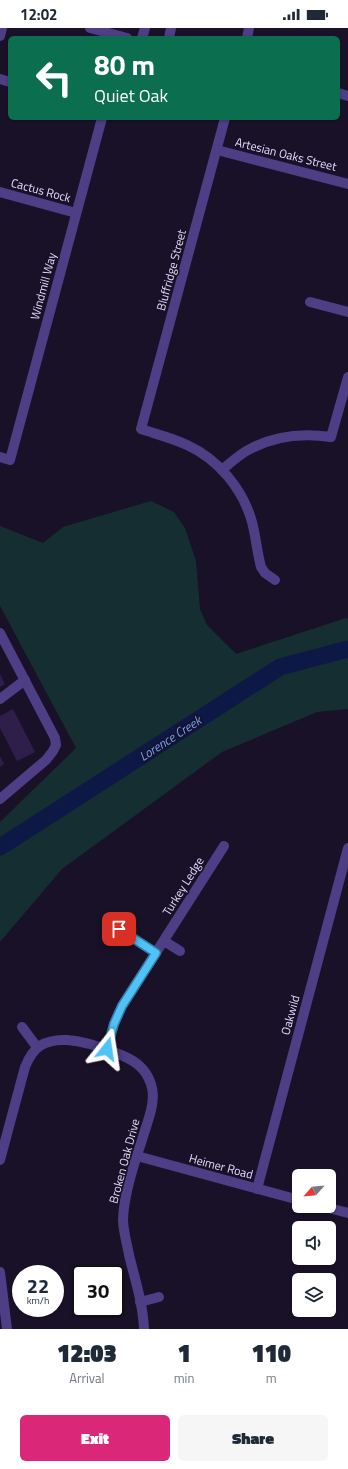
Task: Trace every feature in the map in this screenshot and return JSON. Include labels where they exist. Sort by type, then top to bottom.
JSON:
[{"type":"street","points":[[0,36],[2,28]]},
{"type":"street","points":[[90,28],[120,36]]},
{"type":"street","name":"Windmill Way","points":[[0,457],[10,460],[101,120]]},
{"type":"street","name":"Bluffridge Street","points":[[222,470],[204,455],[189,446],[176,440],[140,429],[224,120]]},
{"type":"street","name":"Artesian Oaks Street","points":[[217,150],[348,184]]},
{"type":"street","name":"Cactus Rock","points":[[0,192],[76,213]]},
{"type":"street","points":[[310,302],[348,312]]},
{"type":"street","points":[[275,580],[269,577],[261,567],[252,522],[236,488],[222,470],[252,448],[272,440],[308,434],[331,437],[348,377]]},
{"type":"street","points":[[0,633],[55,738],[56,745],[46,760],[0,798]]},
{"type":"street","points":[[0,699],[25,680]]},
{"type":"street","name":"Turkey Ledge","points":[[107,1049],[114,1024],[122,1006],[224,846]]},
{"type":"street","name":"Oakwild","points":[[258,1189],[348,848]]},
{"type":"street","points":[[119,929],[156,953]]},
{"type":"street","points":[[164,940],[180,951]]},
{"type":"street","points":[[0,1160],[2,1144],[25,1067],[28,1058],[37,1047],[22,1027]]},
{"type":"street","name":"Broken Oak Drive","points":[[37,1047],[48,1042],[58,1040],[76,1040],[107,1049],[136,1062],[145,1072],[151,1084],[153,1098],[124,1206],[123,1227],[140,1302],[144,1329]]},
{"type":"street","name":"Heimer Road","points":[[137,1156],[292,1198]]},
{"type":"street","points":[[336,1210],[348,1213]]},
{"type":"street","points":[[0,1272],[7,1329]]},
{"type":"street","points":[[140,1302],[159,1297]]},
{"type":"green space","points":[[151,501],[174,512],[185,528],[196,561],[200,609],[207,625],[236,654],[346,618],[348,619],[348,709],[317,712],[222,752],[62,869],[0,942],[0,822],[76,748],[0,606],[0,526],[43,543],[63,527]]},
{"type":"building","points":[[0,674],[5,684],[0,687]]},
{"type":"building","points":[[13,709],[35,752],[17,761],[0,728],[0,716]]},
{"type":"building","points":[[0,756],[4,764],[0,767]]},
{"type":"waterway","name":"Lorence Creek","points":[[0,847],[280,667],[348,649]]},
{"type":"route","points":[[107,1049],[114,1024],[122,1006],[156,953],[119,929]]}]
